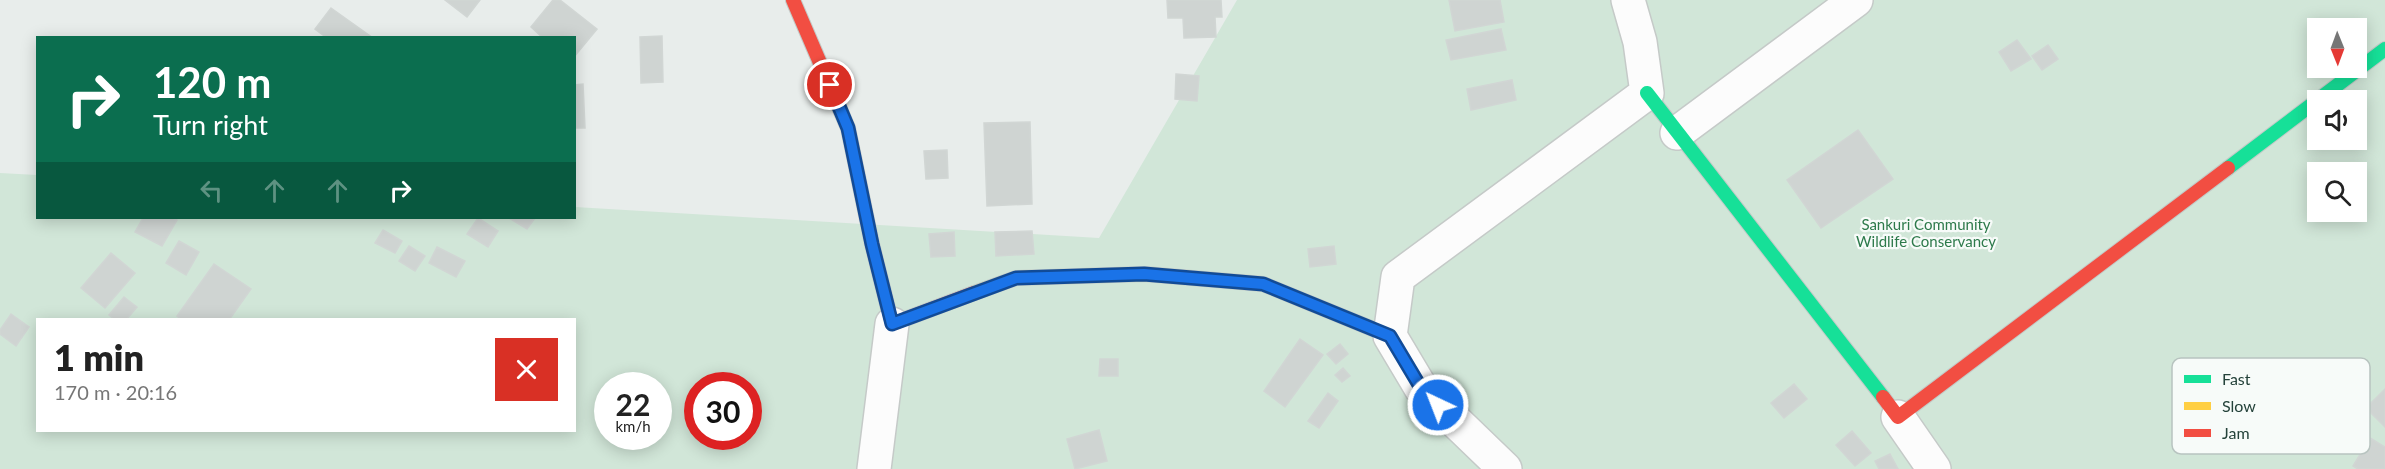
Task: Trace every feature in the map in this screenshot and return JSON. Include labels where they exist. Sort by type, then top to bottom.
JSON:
[{"type":"street","points":[[793,0],[848,128],[872,244],[892,324],[874,469]]},
{"type":"street","points":[[1628,0],[1640,42],[1647,93],[1898,417],[1934,469]]},
{"type":"street","points":[[1677,133],[1856,0]]},
{"type":"street","points":[[1898,417],[2385,49]]},
{"type":"street","points":[[1390,336],[1398,277],[1647,93]]},
{"type":"street","points":[[892,324],[1016,278],[1144,274],[1263,284],[1390,336],[1421,388],[1505,469]]},
{"type":"green space","name":"Sankuri Community Wildlife Conservancy","points":[[1237,0],[2385,0],[2385,469],[0,469],[0,173],[36,175],[36,219],[576,219],[576,207],[1099,238]]},
{"type":"building","points":[[445,0],[480,0],[467,17]]},
{"type":"building","points":[[553,0],[560,0],[597,29],[576,55],[576,36],[541,36],[531,27]]},
{"type":"building","points":[[1167,0],[1221,0],[1222,17],[1215,17],[1216,37],[1184,38],[1183,18],[1168,18]]},
{"type":"building","points":[[1449,0],[1500,0],[1504,22],[1455,31]]},
{"type":"building","points":[[331,8],[370,36],[324,36],[315,29]]},
{"type":"building","points":[[1501,29],[1506,50],[1451,60],[1446,40]]},
{"type":"building","points":[[662,36],[663,82],[641,83],[640,37]]},
{"type":"building","points":[[2017,40],[2031,59],[2011,71],[1999,52]]},
{"type":"building","points":[[2048,45],[2058,59],[2042,70],[2032,56]]},
{"type":"building","points":[[1176,74],[1199,76],[1197,101],[1175,99]]},
{"type":"building","points":[[1512,80],[1516,100],[1471,110],[1467,89]]},
{"type":"building","points":[[583,84],[585,128],[576,128],[576,85]]},
{"type":"building","points":[[1030,122],[1032,204],[987,206],[984,123]]},
{"type":"building","points":[[1858,130],[1893,179],[1821,228],[1787,180]]},
{"type":"building","points":[[947,150],[948,178],[926,179],[924,151]]},
{"type":"building","points":[[142,219],[177,220],[162,246],[135,232]]},
{"type":"building","points":[[477,219],[498,231],[488,247],[467,234]]},
{"type":"building","points":[[511,219],[534,219],[527,229]]},
{"type":"building","points":[[383,230],[402,241],[395,253],[375,243]]},
{"type":"building","points":[[1032,231],[1034,254],[996,256],[995,232]]},
{"type":"building","points":[[954,232],[955,256],[931,257],[929,234]]},
{"type":"building","points":[[179,241],[199,252],[186,275],[166,263]]},
{"type":"building","points":[[409,246],[425,256],[415,271],[399,261]]},
{"type":"building","points":[[1334,246],[1336,264],[1310,267],[1308,249]]},
{"type":"building","points":[[437,247],[465,261],[456,277],[429,263]]},
{"type":"building","points":[[111,253],[135,273],[105,308],[81,288]]},
{"type":"building","points":[[214,264],[251,289],[230,318],[180,318],[177,316]]},
{"type":"building","points":[[124,297],[137,307],[128,318],[113,318],[109,315]]},
{"type":"building","points":[[11,314],[29,327],[16,346],[0,334],[0,330]]},
{"type":"building","points":[[1300,339],[1323,355],[1285,407],[1264,391]]},
{"type":"building","points":[[1340,344],[1348,354],[1336,364],[1327,354]]},
{"type":"building","points":[[1100,359],[1118,359],[1118,376],[1099,376]]},
{"type":"building","points":[[1343,368],[1350,376],[1342,382],[1335,375]]},
{"type":"building","points":[[1794,384],[1807,399],[1784,418],[1771,403]]},
{"type":"building","points":[[2385,389],[2385,427],[2370,412],[2370,404]]},
{"type":"building","points":[[1328,393],[1338,401],[1319,428],[1308,421]]},
{"type":"building","points":[[1099,430],[1107,461],[1075,469],[1067,439]]},
{"type":"building","points":[[1852,431],[1871,453],[1855,466],[1836,445]]},
{"type":"building","points":[[2370,438],[2385,447],[2385,469],[2358,469],[2353,466],[2360,454],[2370,454]]},
{"type":"building","points":[[1890,454],[1898,469],[1879,469],[1875,461]]},
{"type":"traffic: fast","points":[[2228,168],[2385,49]]},
{"type":"traffic: fast","points":[[1647,93],[1883,397]]},
{"type":"traffic: slow","points":[[974,293],[1016,278],[1145,274],[1263,284],[1390,336]]},
{"type":"traffic: jam","points":[[793,0],[848,128],[872,244],[892,324],[974,293]]},
{"type":"traffic: jam","points":[[1883,397],[1898,417],[2228,168]]},
{"type":"route","points":[[830,85],[848,128],[872,244],[892,324],[1016,278],[1144,274],[1263,284],[1390,336],[1421,388],[1438,405]]}]
